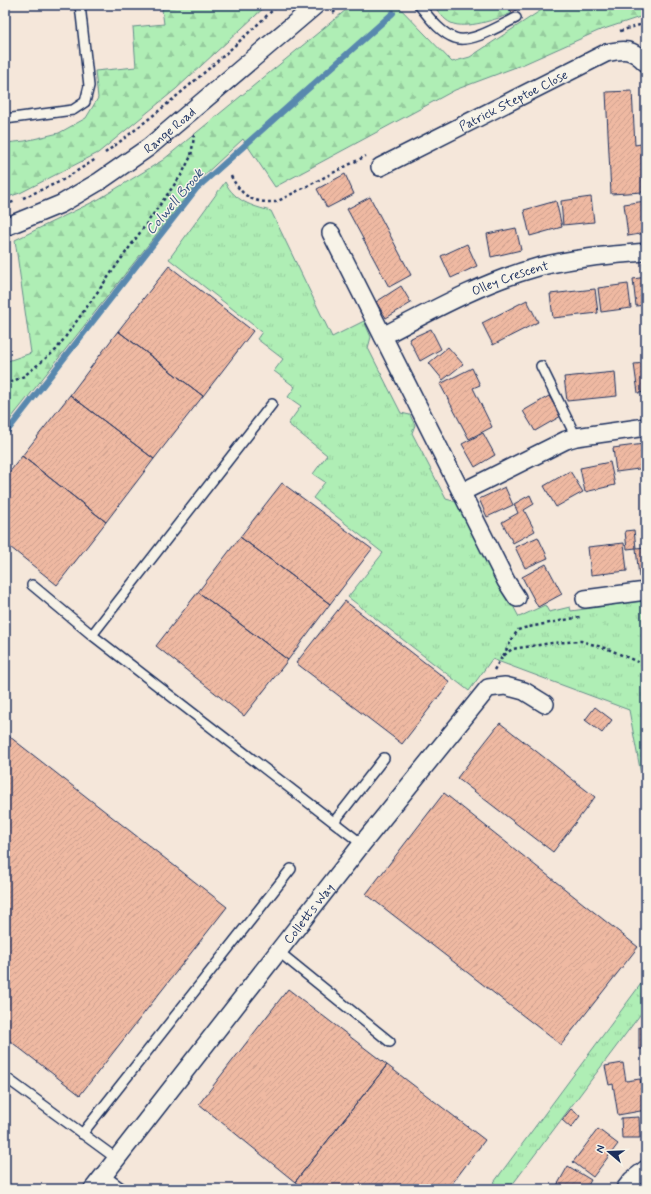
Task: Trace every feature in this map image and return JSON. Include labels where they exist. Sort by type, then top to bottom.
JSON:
[{"type":"street","name":"Range Road","points":[[5,227],[61,204],[100,181],[149,147],[316,5]]},
{"type":"street","name":"Patrick Steptoe Close","points":[[380,167],[606,53],[625,49],[640,56],[646,62]]},
{"type":"street","points":[[331,233],[506,581],[517,598]]},
{"type":"street","name":"Olley Crescent","points":[[383,336],[450,302],[508,276],[538,267],[564,262],[646,252]]},
{"type":"street","points":[[462,492],[554,445],[576,437],[646,427]]},
{"type":"street","points":[[585,599],[646,591]]},
{"type":"street","points":[[488,688],[506,686],[524,691],[546,704]]},
{"type":"street","name":"Colletts Way","points":[[93,1189],[362,844],[488,688]]},
{"type":"street","points":[[625,1189],[637,1175],[646,1169]]},
{"type":"lane","points":[[5,119],[73,110],[85,102],[89,86],[80,5]]},
{"type":"lane","points":[[419,5],[440,28],[455,38],[463,40],[480,35],[516,18]]},
{"type":"lane","points":[[541,366],[576,437]]},
{"type":"lane","points":[[92,635],[272,404]]},
{"type":"lane","points":[[32,584],[92,635],[362,844]]},
{"type":"lane","points":[[334,822],[384,758]]},
{"type":"lane","points":[[82,1134],[291,869]]},
{"type":"lane","points":[[279,952],[390,1042]]},
{"type":"lane","points":[[5,1077],[117,1159]]},
{"type":"lane","points":[[104,1175],[123,1189]]},
{"type":"path","points":[[5,205],[61,180],[100,157],[154,116],[199,78],[278,5]]},
{"type":"path","points":[[332,14],[338,9],[334,5]]},
{"type":"path","points":[[5,385],[24,376],[56,350],[182,174],[191,156],[194,137],[189,131]]},
{"type":"path","points":[[488,688],[493,671],[518,630],[584,616]]},
{"type":"path","points":[[502,657],[512,649],[552,642],[580,641],[608,649],[638,662],[646,668]]},
{"type":"green space","points":[[176,5],[267,5],[176,89],[98,153],[20,193],[5,198],[5,143],[25,141],[59,133],[86,118],[98,98],[95,71],[136,67],[133,27],[164,24],[162,9],[175,7]]},
{"type":"green space","points":[[352,5],[397,5],[452,62],[470,57],[549,5],[646,5],[646,15],[598,31],[524,64],[455,90],[275,187],[243,139],[201,178],[5,426],[5,362],[31,353],[15,240],[99,199],[163,160]]},
{"type":"green space","points":[[433,5],[507,5],[512,13],[482,23],[457,25],[446,20]]},
{"type":"green space","points":[[225,182],[234,194],[244,202],[271,211],[332,337],[364,321],[371,337],[368,348],[401,413],[410,415],[415,425],[412,433],[446,499],[457,502],[519,617],[545,605],[549,612],[570,607],[571,611],[646,600],[646,801],[629,710],[492,659],[469,691],[348,597],[383,553],[313,498],[325,482],[313,474],[327,455],[288,424],[301,406],[288,397],[295,387],[274,371],[283,359],[257,339],[262,332],[169,259]]},
{"type":"green space","points":[[646,977],[646,1012],[643,1011],[509,1189],[489,1189]]},
{"type":"building","points":[[507,5],[523,5],[512,13]]},
{"type":"building","points":[[632,91],[635,145],[641,144],[643,192],[611,194],[606,92]]},
{"type":"building","points":[[345,174],[354,194],[327,208],[317,189]]},
{"type":"building","points":[[370,197],[411,275],[389,287],[347,209]]},
{"type":"building","points":[[591,197],[594,222],[563,225],[561,201]]},
{"type":"building","points":[[556,201],[562,227],[530,236],[524,210]]},
{"type":"building","points":[[646,201],[646,233],[628,236],[624,204]]},
{"type":"building","points":[[516,228],[521,250],[491,257],[487,234]]},
{"type":"building","points":[[467,244],[477,266],[451,278],[441,256]]},
{"type":"building","points":[[169,266],[253,331],[203,396],[118,331]]},
{"type":"building","points":[[646,277],[646,305],[636,306],[633,279]]},
{"type":"building","points":[[628,284],[631,308],[601,312],[598,288]]},
{"type":"building","points":[[401,286],[411,303],[386,318],[376,302]]},
{"type":"building","points":[[595,289],[598,313],[553,318],[550,294]]},
{"type":"building","points":[[527,300],[538,322],[493,345],[482,323]]},
{"type":"building","points":[[431,329],[441,349],[420,361],[409,339]]},
{"type":"building","points":[[118,331],[203,396],[154,459],[70,395]]},
{"type":"building","points":[[448,347],[463,364],[443,380],[429,363]]},
{"type":"building","points":[[646,363],[646,392],[638,393],[634,364]]},
{"type":"building","points":[[472,368],[480,385],[473,388],[492,427],[469,439],[440,384]]},
{"type":"building","points":[[615,372],[617,396],[567,401],[564,377]]},
{"type":"building","points":[[70,395],[154,459],[106,522],[22,456]]},
{"type":"building","points":[[549,396],[561,416],[535,431],[523,411]]},
{"type":"building","points":[[483,433],[495,455],[475,467],[462,444]]},
{"type":"building","points":[[644,444],[646,468],[616,472],[613,448]]},
{"type":"building","points":[[22,456],[106,522],[57,585],[5,543],[5,478]]},
{"type":"building","points":[[610,462],[615,485],[585,492],[580,468]]},
{"type":"building","points":[[570,471],[583,492],[556,507],[544,486]]},
{"type":"building","points":[[282,483],[372,549],[330,604],[240,537]]},
{"type":"building","points":[[505,487],[513,505],[487,517],[479,499]]},
{"type":"building","points":[[530,495],[534,504],[524,510],[535,531],[513,543],[502,522],[518,513],[514,504]]},
{"type":"building","points":[[634,530],[636,548],[627,549],[625,531]]},
{"type":"building","points":[[240,537],[330,604],[288,660],[198,592]]},
{"type":"building","points":[[538,537],[548,558],[525,568],[515,547]]},
{"type":"building","points":[[624,543],[627,571],[591,575],[588,547]]},
{"type":"building","points":[[646,547],[646,576],[639,577],[636,548]]},
{"type":"building","points":[[546,564],[562,594],[538,607],[522,577]]},
{"type":"building","points":[[198,592],[288,660],[244,716],[156,646]]},
{"type":"building","points":[[345,601],[450,682],[402,744],[296,663]]},
{"type":"building","points":[[595,707],[612,720],[602,733],[585,720]]},
{"type":"building","points":[[500,723],[595,797],[553,852],[457,778]]},
{"type":"building","points":[[5,733],[227,907],[80,1095],[5,1037]]},
{"type":"building","points":[[444,793],[638,947],[561,1045],[366,894]]},
{"type":"building","points":[[288,989],[387,1065],[295,1182],[199,1104]]},
{"type":"building","points":[[639,1027],[646,1027],[646,1049],[639,1049]]},
{"type":"building","points":[[623,1063],[626,1081],[640,1079],[646,1110],[618,1115],[613,1084],[609,1085],[605,1066]]},
{"type":"building","points":[[387,1065],[485,1140],[448,1189],[305,1189],[295,1182]]},
{"type":"building","points":[[571,1109],[580,1116],[571,1128],[562,1120]]},
{"type":"building","points":[[639,1117],[640,1138],[622,1138],[621,1118]]},
{"type":"building","points":[[598,1129],[618,1144],[593,1177],[573,1162]]},
{"type":"building","points":[[568,1166],[591,1180],[586,1189],[555,1189]]},
{"type":"waterway","name":"Colwell Brook","points":[[5,434],[197,188],[393,13]]}]
